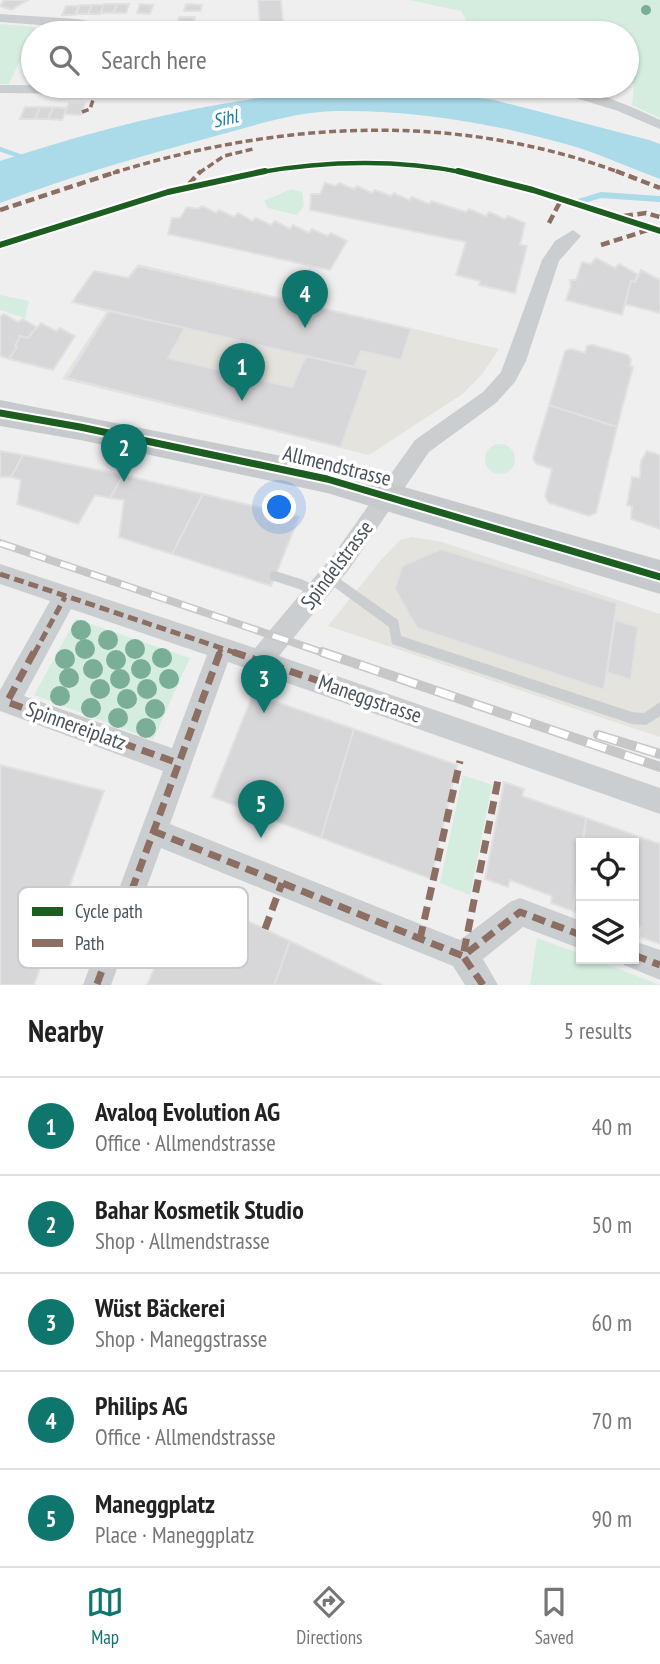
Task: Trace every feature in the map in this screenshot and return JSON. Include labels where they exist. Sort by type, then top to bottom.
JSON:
[{"type":"main road","name":"Allmendstrasse","points":[[0,413],[80,427],[327,479],[660,577]]},
{"type":"street","points":[[0,18],[21,22]]},
{"type":"street","points":[[0,89],[21,89]]},
{"type":"street","points":[[591,98],[624,108],[660,125]]},
{"type":"street","name":"Spindelstrasse","points":[[259,661],[323,584],[421,448],[440,429],[478,407],[507,379],[521,351],[548,261],[561,243],[573,236]]},
{"type":"street","name":"Maneggstrasse","points":[[0,575],[259,661],[660,801]]},
{"type":"street","name":"Spinnereiplatz","points":[[65,597],[4,703],[178,763]]},
{"type":"street","points":[[133,887],[221,649]]},
{"type":"street","points":[[153,831],[463,956],[483,985]]},
{"type":"street","points":[[463,956],[520,912],[576,933]]},
{"type":"street","points":[[639,957],[660,965]]},
{"type":"lane","points":[[275,576],[301,584],[323,584],[394,624],[396,640],[632,718],[646,719],[660,708]]},
{"type":"shaded area","points":[[138,264],[499,349],[483,373],[464,393],[369,455],[62,379],[106,312],[72,302],[94,270],[128,277]]},
{"type":"shaded area","points":[[412,537],[442,542],[660,614],[660,737],[328,626],[381,560],[400,540]]},
{"type":"green space","points":[[409,0],[660,0],[660,118],[632,105],[633,98],[639,98],[639,21],[467,21],[461,11]]},
{"type":"green space","points":[[0,24],[21,26],[21,59],[9,84],[0,84]]},
{"type":"green space","points":[[291,189],[302,192],[304,206],[297,215],[268,208],[264,201]]},
{"type":"green space","points":[[0,295],[29,301],[25,318],[0,310]]},
{"type":"green space","points":[[500,444],[511,448],[515,459],[511,470],[500,474],[489,470],[485,459],[489,448]]},
{"type":"green space","points":[[76,619],[190,658],[153,740],[34,695]]},
{"type":"green space","points":[[463,775],[492,785],[470,895],[440,883]]},
{"type":"green space","points":[[537,938],[576,952],[576,964],[606,964],[660,985],[530,985]]},
{"type":"water","name":"Sihl","points":[[259,98],[494,100],[660,144],[660,179],[576,147],[488,125],[397,113],[336,111],[305,114],[258,124],[105,167],[0,203],[0,161],[144,120]]},
{"type":"building","points":[[4,0],[28,0],[11,10],[0,6]]},
{"type":"building","points":[[258,0],[281,0],[283,21],[260,21]]},
{"type":"building","points":[[104,4],[117,4],[113,13],[101,13]]},
{"type":"building","points":[[117,4],[129,4],[126,13],[113,13]]},
{"type":"building","points":[[140,4],[153,5],[150,14],[137,13]]},
{"type":"building","points":[[186,4],[202,5],[200,11],[184,11]]},
{"type":"building","points":[[80,5],[92,5],[88,14],[76,14]]},
{"type":"building","points":[[92,5],[104,5],[100,14],[88,14]]},
{"type":"building","points":[[66,6],[79,6],[75,15],[62,15]]},
{"type":"building","points":[[179,17],[195,17],[194,21],[178,21]]},
{"type":"building","points":[[69,103],[85,103],[81,115],[64,114]]},
{"type":"building","points":[[25,107],[40,107],[35,119],[20,119]]},
{"type":"building","points":[[40,107],[53,107],[48,119],[35,119]]},
{"type":"building","points":[[53,107],[67,108],[62,120],[48,119]]},
{"type":"building","points":[[325,183],[336,186],[339,183],[354,189],[357,186],[372,193],[375,190],[391,196],[394,193],[409,200],[412,197],[429,204],[431,201],[466,212],[469,209],[486,216],[489,212],[525,223],[520,245],[527,246],[515,293],[479,285],[480,281],[456,275],[466,242],[310,210],[311,194],[320,194]]},
{"type":"building","points":[[202,206],[216,213],[219,210],[234,217],[238,213],[252,221],[256,218],[271,225],[275,221],[290,229],[293,225],[309,233],[312,229],[327,236],[331,233],[347,241],[330,270],[168,234],[172,218],[180,218],[187,207],[198,209]]},
{"type":"building","points":[[596,258],[615,268],[619,264],[637,274],[635,282],[631,281],[622,315],[566,300],[571,286],[570,280],[576,280],[582,262],[591,264]]},
{"type":"building","points":[[138,266],[411,329],[401,360],[361,351],[354,367],[72,302],[94,271],[128,278]]},
{"type":"building","points":[[641,270],[660,280],[660,313],[625,304],[631,281],[635,282]]},
{"type":"building","points":[[109,311],[185,328],[168,358],[292,387],[306,356],[368,370],[341,447],[67,378]]},
{"type":"building","points":[[4,314],[18,322],[23,319],[36,327],[28,338],[20,336],[9,359],[0,356],[0,317]]},
{"type":"building","points":[[41,323],[56,331],[60,328],[75,336],[53,370],[9,359],[20,336],[28,338]]},
{"type":"building","points":[[593,345],[628,355],[631,359],[630,366],[633,367],[617,427],[549,405],[565,351],[571,349],[585,353],[587,346]]},
{"type":"building","points":[[549,405],[617,427],[596,513],[589,516],[549,503],[545,496],[552,469],[536,464],[533,458]]},
{"type":"building","points":[[0,451],[23,455],[11,477],[0,477]]},
{"type":"building","points":[[647,451],[660,455],[660,529],[631,519],[632,507],[627,505],[632,477],[640,478],[641,461]]},
{"type":"building","points":[[23,455],[123,475],[110,498],[95,495],[78,524],[17,504],[21,480],[11,477]]},
{"type":"building","points":[[123,475],[203,494],[172,554],[119,537],[124,500],[110,498]]},
{"type":"building","points":[[203,494],[299,517],[271,586],[172,554]]},
{"type":"building","points":[[441,549],[617,603],[604,690],[417,628],[395,589],[402,566]]},
{"type":"building","points":[[615,620],[638,627],[631,680],[607,672]]},
{"type":"building","points":[[253,694],[354,729],[321,838],[212,797]]},
{"type":"building","points":[[354,729],[457,765],[431,879],[321,838]]},
{"type":"building","points":[[0,765],[104,791],[69,887],[18,887],[18,968],[40,968],[34,985],[0,985]]},
{"type":"building","points":[[504,782],[524,789],[522,796],[586,818],[583,838],[576,838],[576,890],[573,911],[551,903],[552,896],[510,880],[508,887],[485,879]]},
{"type":"building","points":[[586,818],[660,844],[660,944],[640,937],[639,838],[584,838]]},
{"type":"building","points":[[576,889],[576,912],[573,911]]},
{"type":"building","points":[[248,921],[290,941],[274,985],[147,985],[154,968],[248,968]]},
{"type":"building","points":[[290,941],[382,985],[274,985]]},
{"type":"waterway","points":[[0,149],[25,158]]},
{"type":"waterway","points":[[578,202],[601,195],[660,199]]},
{"type":"railway","points":[[0,543],[327,654]]},
{"type":"railway","points":[[322,652],[660,767]]},
{"type":"railway","points":[[598,735],[660,754]]},
{"type":"marked path","points":[[82,112],[90,109],[93,98]]},
{"type":"marked path","points":[[0,210],[186,152],[291,133],[331,130],[411,129],[490,138],[563,153],[660,188]]},
{"type":"marked path","points":[[189,184],[217,159],[253,149]]},
{"type":"marked path","points":[[549,223],[561,200]]},
{"type":"marked path","points":[[624,216],[646,213],[660,217]]},
{"type":"marked path","points":[[601,245],[651,229]]},
{"type":"marked path","points":[[0,574],[322,682]]},
{"type":"marked path","points":[[65,597],[7,702],[178,763]]},
{"type":"marked path","points":[[133,887],[221,649]]},
{"type":"marked path","points":[[420,939],[460,761]]},
{"type":"marked path","points":[[483,985],[463,956],[499,775]]},
{"type":"marked path","points":[[153,831],[463,956],[520,912],[576,933]]},
{"type":"marked path","points":[[265,929],[282,883]]},
{"type":"marked path","points":[[639,957],[660,965]]},
{"type":"marked path","points":[[97,984],[103,968]]},
{"type":"cycle path","points":[[0,245],[113,208],[224,178],[337,164],[396,164],[482,176],[660,231]]},
{"type":"cycle path","points":[[0,413],[80,427],[327,479],[660,577]]},
{"type":"place","name":"Philips AG","points":[[305,328]]},
{"type":"place","name":"Avaloq Evolution AG","points":[[242,401]]},
{"type":"place","name":"Bahar Kosmetik Studio","points":[[124,482]]},
{"type":"place","name":"Wüst Bäckerei","points":[[264,713]]},
{"type":"place","name":"Maneggplatz","points":[[261,838]]}]
